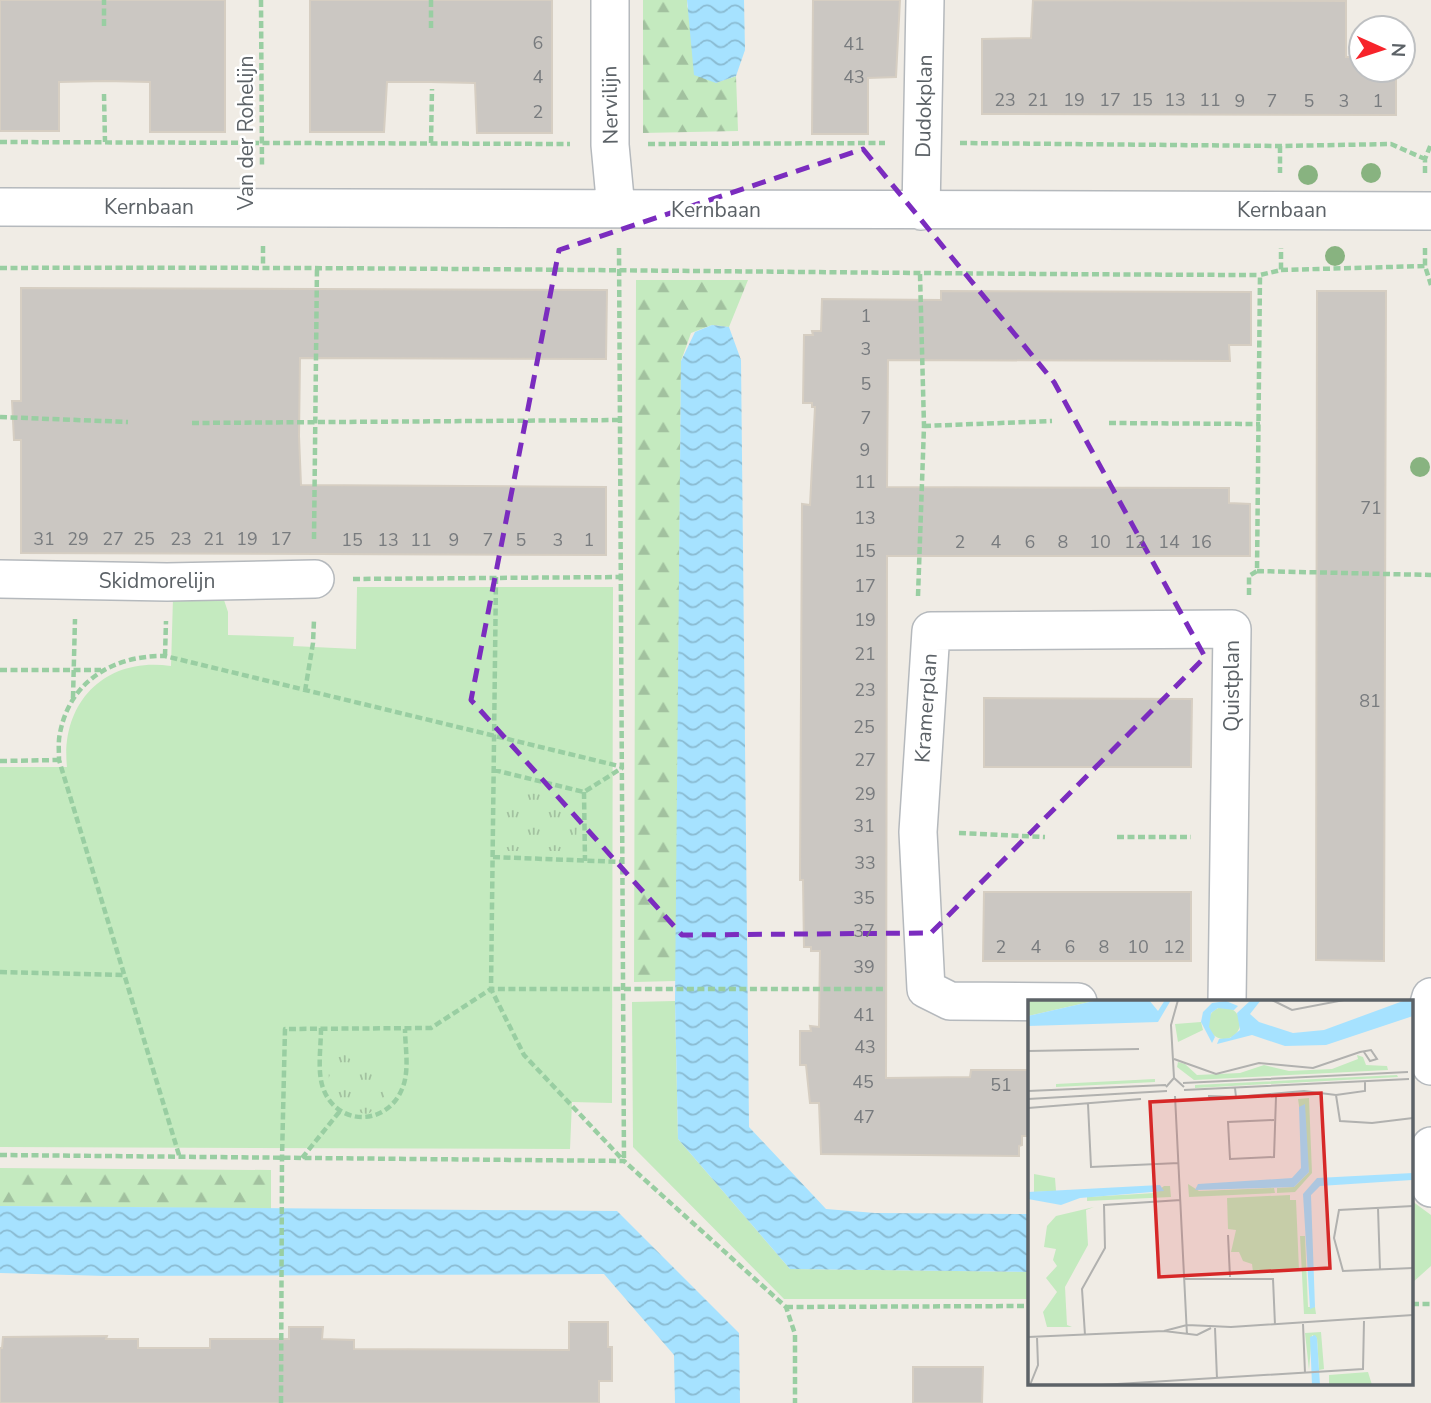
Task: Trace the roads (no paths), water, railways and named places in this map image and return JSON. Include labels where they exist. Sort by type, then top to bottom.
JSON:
[{"type":"street","name":"Nervilijn","points":[[610,0],[610,145],[616,209]]},
{"type":"street","name":"Dudokplan","points":[[921,211],[925,0]]},
{"type":"street","name":"Kernbaan","points":[[0,207],[1431,211]]},
{"type":"street","name":"Skidmorelijn","points":[[0,579],[167,582],[315,579]]},
{"type":"street","name":"Quistplan","points":[[931,631],[1232,628],[1227,1000]]},
{"type":"street","name":"Kramerplan","points":[[931,631],[918,832],[926,989],[950,1001],[1028,1002]]},
{"type":"street","points":[[1421,1020],[1431,1066]]},
{"type":"street","points":[[1431,1146],[1431,1188]]},
{"type":"water","points":[[687,0],[744,0],[745,50],[736,76],[716,83],[694,75]]},
{"type":"water","points":[[712,325],[729,327],[741,360],[749,1127],[826,1209],[875,1213],[1028,1214],[1028,1272],[790,1269],[678,1139],[675,1001],[681,361],[695,332]]},
{"type":"water","points":[[0,1206],[617,1211],[739,1333],[740,1403],[675,1403],[674,1355],[604,1274],[105,1276],[0,1273]]}]
